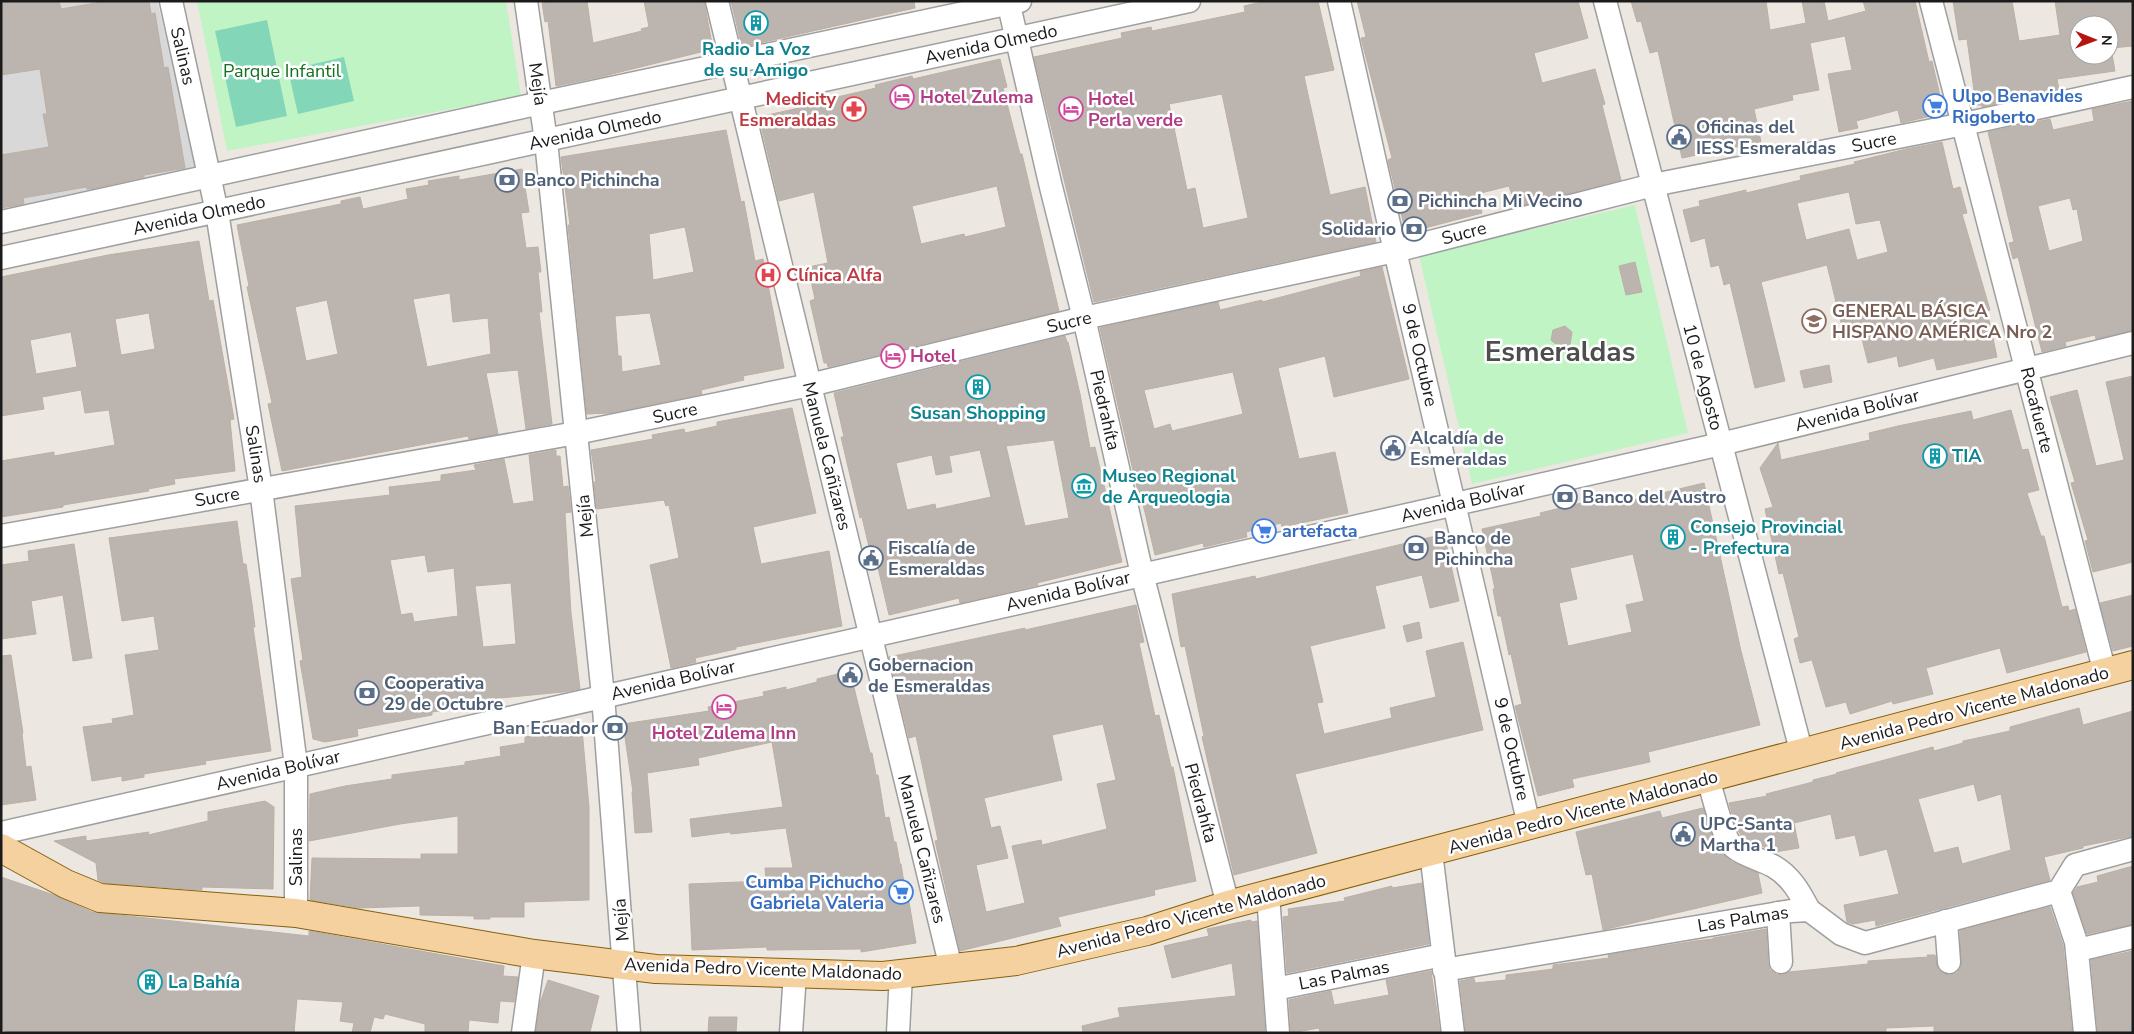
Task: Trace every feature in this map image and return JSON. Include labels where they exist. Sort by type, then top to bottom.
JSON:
[{"type":"main road","name":"Avenida Pedro Vicente Maldonado","points":[[1,848],[66,884],[100,898],[296,913],[534,954],[624,966],[656,969],[883,976],[1016,961],[1147,932],[1268,894],[2133,665]]},
{"type":"street","name":"Salinas","points":[[171,1],[217,212],[261,489],[296,766],[296,913]]},
{"type":"street","name":"Mejía","points":[[526,1],[546,141],[603,696],[629,1033]]},
{"type":"street","name":"Manuela Cañizares","points":[[717,1],[951,968]]},
{"type":"street","name":"Avenida Olmedo","points":[[1,258],[1189,1]]},
{"type":"street","name":"9 de Octubre","points":[[1339,1],[1395,251],[1529,826]]},
{"type":"street","name":"10 de Agosto","points":[[1605,1],[1802,754]]},
{"type":"street","name":"Rocafuerte","points":[[1932,1],[2105,673]]},
{"type":"street","name":"Avenida Olmedo","points":[[1,222],[1012,2]]},
{"type":"street","name":"Piedrahíta","points":[[1012,2],[1016,39],[1084,318],[1142,574],[1228,906]]},
{"type":"street","name":"Sucre","points":[[1,536],[576,433],[810,385],[1084,318],[1395,251],[1653,185],[1964,124],[2133,87]]},
{"type":"street","name":"Avenida Bolívar","points":[[1,834],[1721,444],[2133,343]]},
{"type":"street","points":[[1708,779],[1728,840],[1737,849],[1773,865],[1783,872],[1798,889],[1809,910]]},
{"type":"street","points":[[2085,1033],[2078,950],[2059,891],[2075,866],[2133,849]]},
{"type":"street","points":[[1431,852],[1452,1033]]},
{"type":"street","name":"Las Palmas","points":[[1275,989],[1791,910],[1809,910],[1841,934],[1865,943],[2059,891]]},
{"type":"street","points":[[1268,894],[1278,1033]]},
{"type":"street","points":[[1778,913],[1781,962]]},
{"type":"street","points":[[1946,921],[1950,962]]},
{"type":"street","points":[[2078,950],[2133,937]]},
{"type":"street","points":[[523,1033],[534,954]]},
{"type":"street","points":[[791,1033],[795,973]]},
{"type":"street","points":[[898,1033],[901,974]]},
{"type":"shaded area","points":[[1,1],[157,1],[199,172],[1,215]]},
{"type":"green space","name":"Parque Infantil","points":[[197,1],[506,1],[521,96],[227,151]]},
{"type":"green space","points":[[267,20],[287,116],[236,127],[215,31]]},
{"type":"green space","points":[[344,57],[354,101],[298,114],[288,70]]},
{"type":"green space","points":[[1635,205],[1688,433],[1472,484],[1419,256]]},
{"type":"building","points":[[1,1],[59,1],[61,9],[107,1],[149,1],[151,14],[155,13],[164,68],[168,67],[185,168],[144,175],[144,177],[91,189],[86,187],[23,198],[24,204],[1,208],[1,155],[49,147],[43,114],[47,114],[40,69],[1,75]]},
{"type":"building","points":[[553,1],[587,1],[593,43],[642,31],[641,29],[649,27],[644,1],[704,1],[713,49],[556,86],[548,21],[545,22],[542,3]]},
{"type":"building","points":[[731,1],[914,1],[915,8],[742,47]]},
{"type":"building","points":[[1266,1],[1318,1],[1334,70],[1304,76],[1330,195],[1365,187],[1376,242],[1094,302],[1034,57],[1122,38],[1121,33],[1151,27],[1152,31],[1245,12],[1244,6]],"holes":[[[1222,94],[1248,218],[1203,228],[1195,188],[1187,190],[1169,104]]]},
{"type":"building","points":[[1357,1],[1578,1],[1588,38],[1534,53],[1542,83],[1595,69],[1605,104],[1602,105],[1621,180],[1516,207],[1509,186],[1477,194],[1482,213],[1406,233],[1388,160],[1392,158],[1361,38],[1366,37]]},
{"type":"building","points":[[1631,1],[1766,1],[1770,30],[1806,23],[1802,1],[1824,1],[1828,21],[1866,11],[1863,1],[1915,1],[1929,62],[1932,61],[1944,113],[1901,123],[1898,110],[1856,121],[1858,128],[1839,132],[1828,74],[1852,70],[1845,36],[1810,43],[1819,90],[1792,95],[1793,100],[1754,109],[1761,142],[1682,158],[1658,51],[1650,53],[1641,21],[1637,22]]},
{"type":"building","points":[[1953,1],[2012,1],[2019,41],[2060,35],[2055,1],[2133,1],[2133,46],[2119,47],[2119,15],[2069,15],[2069,65],[2114,65],[2115,71],[2057,79],[2059,90],[1982,107],[1982,105],[1976,105],[1967,39],[1959,40]]},
{"type":"building","points":[[1000,59],[1007,87],[1003,88],[1020,154],[1022,154],[1059,311],[828,367],[827,363],[824,363],[810,301],[815,299],[808,267],[828,263],[814,192],[779,201],[759,117],[834,100],[833,98],[876,88],[875,85],[912,76],[913,79]],"holes":[[[997,186],[1006,227],[965,237],[964,234],[921,244],[912,206]]]},
{"type":"building","points":[[2133,101],[2133,330],[2096,339],[2095,335],[2065,342],[2066,346],[2042,352],[2018,257],[2013,259],[2009,243],[2014,242],[1988,132],[2050,119],[2053,130],[2094,121],[2092,109]],"holes":[[[2070,198],[2073,210],[2077,209],[2083,241],[2049,251],[2038,206]]]},
{"type":"building","points":[[726,130],[741,202],[744,201],[755,261],[763,259],[784,368],[743,376],[744,380],[701,390],[702,394],[610,413],[587,414],[568,225],[570,225],[561,157]],"holes":[[[685,227],[694,272],[653,280],[649,234]],[[650,313],[661,365],[622,372],[621,356],[618,356],[615,316]]]},
{"type":"building","points":[[1942,142],[1953,189],[1960,187],[1967,213],[1962,214],[1990,310],[1987,311],[1997,357],[1937,370],[1934,358],[1899,367],[1897,356],[1868,363],[1861,335],[1845,339],[1827,265],[1761,282],[1785,381],[1755,388],[1730,283],[1724,285],[1719,265],[1711,267],[1705,238],[1691,242],[1683,210],[1700,206],[1699,201],[1746,190],[1746,193],[1801,180],[1800,176],[1855,164],[1854,162]],"holes":[[[1849,192],[1856,224],[1880,220],[1888,252],[1857,260],[1849,229],[1806,240],[1797,203]]]},
{"type":"building","points":[[522,169],[529,212],[521,213],[526,248],[538,247],[541,272],[538,272],[542,312],[539,312],[552,424],[526,429],[518,370],[486,373],[498,434],[469,439],[468,436],[282,471],[268,404],[272,403],[247,287],[249,286],[237,225],[341,204],[341,201],[360,197],[363,209],[408,199],[406,189],[429,185],[428,181],[459,176],[459,180]],"holes":[[[450,293],[453,322],[488,318],[491,354],[427,367],[413,299]],[[327,300],[338,354],[306,361],[295,307]]]},
{"type":"building","points":[[199,241],[209,301],[213,300],[234,419],[230,420],[235,471],[174,479],[175,484],[148,489],[149,491],[1,517],[1,461],[54,452],[54,456],[115,445],[109,410],[85,413],[81,390],[42,397],[44,409],[1,416],[1,277],[108,255]],"holes":[[[149,313],[155,349],[121,355],[115,319]],[[71,332],[77,367],[36,374],[30,340]]]},
{"type":"building","points":[[1635,262],[1642,292],[1626,295],[1619,266]]},
{"type":"building","points":[[1382,267],[1409,379],[1334,397],[1325,356],[1278,368],[1299,459],[1335,452],[1348,513],[1282,527],[1281,523],[1246,532],[1247,537],[1204,547],[1203,543],[1155,555],[1143,504],[1141,505],[1100,328],[1218,302],[1220,310],[1262,300],[1262,302],[1361,276],[1360,272]],"holes":[[[1233,372],[1243,414],[1172,431],[1170,424],[1154,429],[1144,390]]]},
{"type":"building","points":[[1565,326],[1572,332],[1570,345],[1559,347],[1551,340],[1553,330]]},
{"type":"building","points":[[1065,336],[1080,394],[1090,448],[1095,447],[1122,562],[1037,583],[1038,585],[960,603],[959,598],[889,615],[873,546],[869,547],[862,517],[860,518],[841,437],[844,437],[834,393]],"holes":[[[1054,440],[1069,518],[1025,526],[1006,446]],[[980,450],[991,497],[936,509],[935,504],[907,510],[896,463],[932,455],[936,475],[952,472],[949,456]]]},
{"type":"building","points":[[1829,365],[1832,382],[1804,388],[1800,371]]},
{"type":"building","points":[[2133,376],[2133,562],[2093,572],[2085,541],[2088,540],[2071,483],[2075,482],[2050,397],[2077,390],[2096,466],[2124,460],[2106,382]]},
{"type":"building","points":[[792,408],[816,513],[753,527],[761,564],[829,551],[842,626],[736,647],[736,649],[695,658],[696,662],[671,668],[650,565],[679,558],[669,505],[666,506],[664,500],[597,509],[594,482],[596,482],[591,450],[653,439],[652,435],[684,429],[685,433],[717,426],[717,422]]},
{"type":"building","points":[[2011,410],[2022,450],[2028,449],[2039,490],[2027,493],[2041,536],[2044,536],[2062,607],[2068,606],[2069,611],[2075,609],[2086,652],[2007,673],[2000,648],[1926,668],[1933,694],[1893,704],[1892,701],[1850,714],[1846,702],[1826,707],[1812,660],[1800,663],[1794,639],[1799,637],[1783,573],[1779,574],[1765,509],[1773,507],[1760,468],[1778,443],[1781,460],[1870,440],[1869,433],[1898,426],[1971,411],[1973,420]]},
{"type":"building","points":[[556,450],[556,456],[560,456],[563,487],[568,486],[571,512],[565,513],[571,613],[580,689],[490,699],[491,704],[432,712],[432,715],[357,729],[358,736],[325,742],[313,739],[300,661],[303,660],[291,579],[302,577],[295,506],[390,495],[389,487],[441,481],[441,475],[476,470],[474,465],[504,459],[513,504],[534,501],[529,455]],"holes":[[[425,555],[428,572],[454,568],[458,616],[414,622],[412,613],[401,615],[390,560]],[[511,583],[516,644],[483,647],[475,586]]]},
{"type":"building","points":[[1704,483],[1741,651],[1760,725],[1648,752],[1650,762],[1572,779],[1574,787],[1538,796],[1515,706],[1522,704],[1501,616],[1498,616],[1493,589],[1495,589],[1482,529],[1541,516],[1540,513],[1602,498],[1604,507]],"holes":[[[1633,554],[1644,601],[1626,605],[1632,632],[1568,646],[1559,603],[1577,599],[1570,568]]]},
{"type":"building","points":[[237,521],[243,564],[246,564],[252,604],[255,627],[253,627],[271,751],[205,761],[206,764],[144,774],[144,777],[122,781],[122,776],[92,781],[83,727],[113,723],[112,719],[134,715],[125,655],[159,650],[154,616],[122,621],[109,538]]},
{"type":"building","points":[[1444,534],[1459,601],[1430,608],[1422,575],[1375,586],[1385,628],[1310,646],[1323,702],[1317,703],[1324,734],[1392,718],[1390,708],[1436,697],[1426,651],[1463,642],[1483,730],[1295,774],[1317,853],[1234,875],[1202,737],[1204,736],[1185,646],[1181,647],[1172,594],[1255,576],[1256,579]]},
{"type":"building","points":[[74,544],[92,658],[73,661],[63,595],[31,601],[36,634],[1,639],[1,565],[29,561],[28,551]]},
{"type":"building","points":[[2133,595],[2133,646],[2113,651],[2100,603]]},
{"type":"building","points":[[1136,605],[1144,642],[1139,643],[1155,716],[1159,715],[1171,767],[1173,767],[1196,881],[1154,890],[1155,895],[1058,917],[1061,926],[960,951],[935,841],[938,840],[916,736],[909,738],[889,657],[1025,628],[1025,630]],"holes":[[[1103,724],[1116,780],[1097,784],[1107,829],[1042,845],[1041,840],[1012,846],[1025,903],[986,912],[976,865],[1008,858],[1000,826],[991,828],[984,798],[1062,780],[1052,735]]]},
{"type":"building","points":[[1419,622],[1422,638],[1407,642],[1403,626]]},
{"type":"building","points":[[11,655],[23,733],[26,767],[31,766],[36,800],[1,805],[1,656]]},
{"type":"building","points":[[850,671],[870,753],[872,753],[876,775],[878,775],[885,818],[889,817],[894,842],[896,842],[916,943],[861,952],[861,949],[767,950],[767,947],[692,950],[689,884],[766,881],[765,868],[793,868],[786,828],[692,837],[690,819],[783,807],[772,742],[698,758],[699,765],[647,773],[652,832],[635,833],[633,792],[623,724],[709,711],[708,707],[764,696],[763,692],[786,687],[786,690],[817,682],[817,679]]},
{"type":"building","points":[[2079,708],[2083,725],[2133,711],[2133,836],[2083,846],[2083,848],[2044,857],[2050,880],[1876,926],[1875,920],[1853,924],[1847,922],[1844,905],[1899,894],[1887,849],[1860,856],[1855,835],[1836,839],[1831,814],[1794,823],[1799,848],[1775,852],[1742,837],[1735,825],[1729,803],[1767,796],[1766,794],[1813,782],[1813,780],[1836,773],[1933,747],[1934,751],[1963,743],[1963,741],[2010,731],[2010,727]],"holes":[[[1974,784],[1978,801],[2001,794],[2011,850],[1962,864],[1958,847],[1934,853],[1918,799]]]},
{"type":"building","points":[[582,729],[589,807],[589,900],[524,902],[524,917],[474,919],[474,916],[420,915],[420,906],[359,908],[310,900],[312,858],[421,859],[421,854],[458,854],[458,816],[400,824],[309,841],[310,794],[345,786],[392,779],[392,775],[465,765],[465,762],[501,756],[500,747],[525,743],[525,737]]},
{"type":"building","points":[[265,801],[274,807],[273,889],[202,887],[202,890],[104,883],[98,880],[96,863],[54,841],[86,836],[86,841],[149,832],[148,835],[208,821],[208,812]]},
{"type":"building","points":[[1703,808],[1718,848],[1732,862],[1758,873],[1762,893],[1603,930],[1592,874],[1586,875],[1576,832],[1660,811],[1662,818]]},
{"type":"building","points":[[2133,866],[2133,924],[2087,934],[2073,893],[2077,887],[2098,882],[2097,876]]},
{"type":"building","name":"La Bahía","points":[[1,877],[54,895],[92,912],[309,936],[309,931],[504,966],[503,976],[518,977],[514,1002],[500,1001],[498,1023],[469,1020],[468,1033],[425,1033],[425,1024],[385,1014],[383,1019],[374,1017],[370,1033],[352,1033],[354,1023],[340,1021],[343,1002],[297,999],[294,1033],[9,1033],[1,1029]]},
{"type":"building","points":[[1422,883],[1429,944],[1287,973],[1283,917],[1289,916],[1288,909],[1345,901],[1344,898],[1392,886],[1392,888]]},
{"type":"building","points":[[2050,907],[2063,945],[2072,1033],[1934,1033],[1934,1026],[1886,1028],[1886,1033],[1466,1033],[1460,981],[1474,978],[1475,983],[1506,980],[1506,975],[1553,969],[1553,965],[1609,958],[1608,955],[1766,929],[1768,963],[1770,970],[1776,974],[1782,975],[1789,972],[1868,964],[1868,961],[1935,955],[1938,970],[1950,975],[1957,973],[1961,967],[1960,931]]},
{"type":"building","points":[[1251,920],[1251,922],[1257,921],[1265,1033],[1083,1033],[1082,1026],[1120,1017],[1118,1008],[1236,996],[1232,963],[1172,978],[1164,946],[1209,936],[1207,929]]},
{"type":"building","points":[[2133,951],[2133,1033],[2098,1033],[2091,960]]},
{"type":"building","points":[[1431,971],[1440,1033],[1320,1033],[1319,1028],[1291,1033],[1289,1000],[1331,991],[1334,1005],[1389,995],[1386,980]]},
{"type":"building","points":[[548,980],[599,996],[590,1032],[536,1033],[540,1003]]},
{"type":"building","points":[[709,1017],[737,1017],[736,1033],[708,1033]]},
{"type":"place","name":"Radio La Voz de su Amigo","points":[[756,23]]},
{"type":"place","name":"Hotel Zulema","points":[[902,97]]},
{"type":"place","name":"Ulpo Benavides Rigoberto","points":[[1935,106]]},
{"type":"place","name":"Medicity Esmeraldas","points":[[854,109]]},
{"type":"place","name":"Hotel Perla verde","points":[[1071,109]]},
{"type":"place","name":"Oficinas del IESS Esmeraldas","points":[[1679,137]]},
{"type":"place","name":"Banco Pichincha","points":[[507,180]]},
{"type":"place","name":"Pichincha Mi Vecino","points":[[1400,201]]},
{"type":"place","name":"Solidario","points":[[1414,229]]},
{"type":"place","name":"Clínica Alfa","points":[[768,275]]},
{"type":"place","name":"GENERAL BÁSICA HISPANO AMÉRICA Nro 2","points":[[1814,321]]},
{"type":"place","name":"Hotel","points":[[893,356]]},
{"type":"place","name":"Susan Shopping","points":[[978,387]]},
{"type":"place","name":"Alcaldía de Esmeraldas","points":[[1393,448]]},
{"type":"place","name":"TIA","points":[[1935,456]]},
{"type":"place","name":"Museo Regional de Arqueologia","points":[[1084,486]]},
{"type":"place","name":"Banco del Austro","points":[[1565,497]]},
{"type":"place","name":"artefacta","points":[[1264,531]]},
{"type":"place","name":"Consejo Provincial - Prefectura","points":[[1673,537]]},
{"type":"place","name":"Banco de Pichincha","points":[[1416,548]]},
{"type":"place","name":"Fiscalía de Esmeraldas","points":[[871,558]]},
{"type":"place","name":"Gobernacion de Esmeraldas","points":[[850,675]]},
{"type":"place","name":"Cooperativa 29 de Octubre","points":[[367,693]]},
{"type":"place","name":"Hotel Zulema Inn","points":[[724,707]]},
{"type":"place","name":"Ban Ecuador","points":[[615,728]]},
{"type":"place","name":"UPC-Santa Martha 1","points":[[1683,834]]},
{"type":"place","name":"Cumba Pichucho Gabriela Valeria","points":[[901,892]]},
{"type":"place","name":"La Bahía","points":[[150,982]]},
{"type":"district","name":"Esmeraldas","points":[[1560,351]]}]
